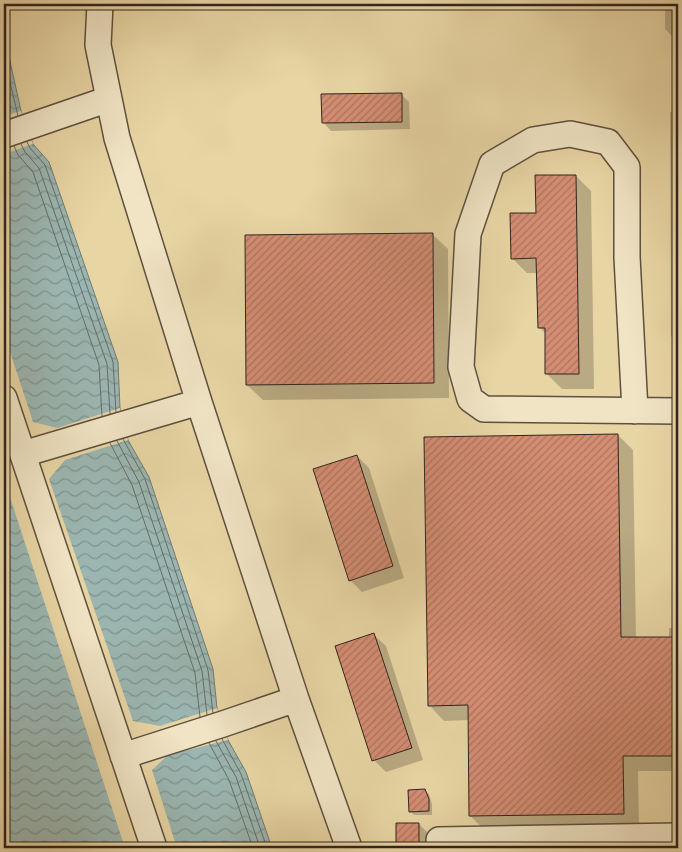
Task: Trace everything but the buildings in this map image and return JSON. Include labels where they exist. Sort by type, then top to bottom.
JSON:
[{"type":"lane","points":[[100,4],[98,45],[117,138],[199,402],[296,699],[349,848]]},
{"type":"lane","points":[[4,135],[109,99]]},
{"type":"lane","points":[[635,411],[627,257],[627,167],[608,142],[570,134],[533,140],[492,164],[468,234],[461,367],[470,399],[484,409],[678,412]]},
{"type":"lane","points":[[4,398],[154,848]]},
{"type":"lane","points":[[23,454],[199,402]]},
{"type":"lane","points":[[123,756],[296,699]]},
{"type":"lane","points":[[439,840],[641,843],[678,836]]},
{"type":"water","points":[[4,34],[21,111],[33,144],[49,162],[118,362],[120,408],[128,440],[149,477],[213,669],[217,708],[228,740],[246,772],[272,848],[4,848]]},
{"type":"pier","points":[[21,111],[33,144],[4,154],[4,116]]},
{"type":"pier","points":[[4,333],[33,422],[57,428],[120,408],[128,440],[65,460],[49,479],[133,721],[160,726],[217,708],[223,724],[228,740],[168,755],[152,770],[177,848],[125,848],[4,479]]}]
